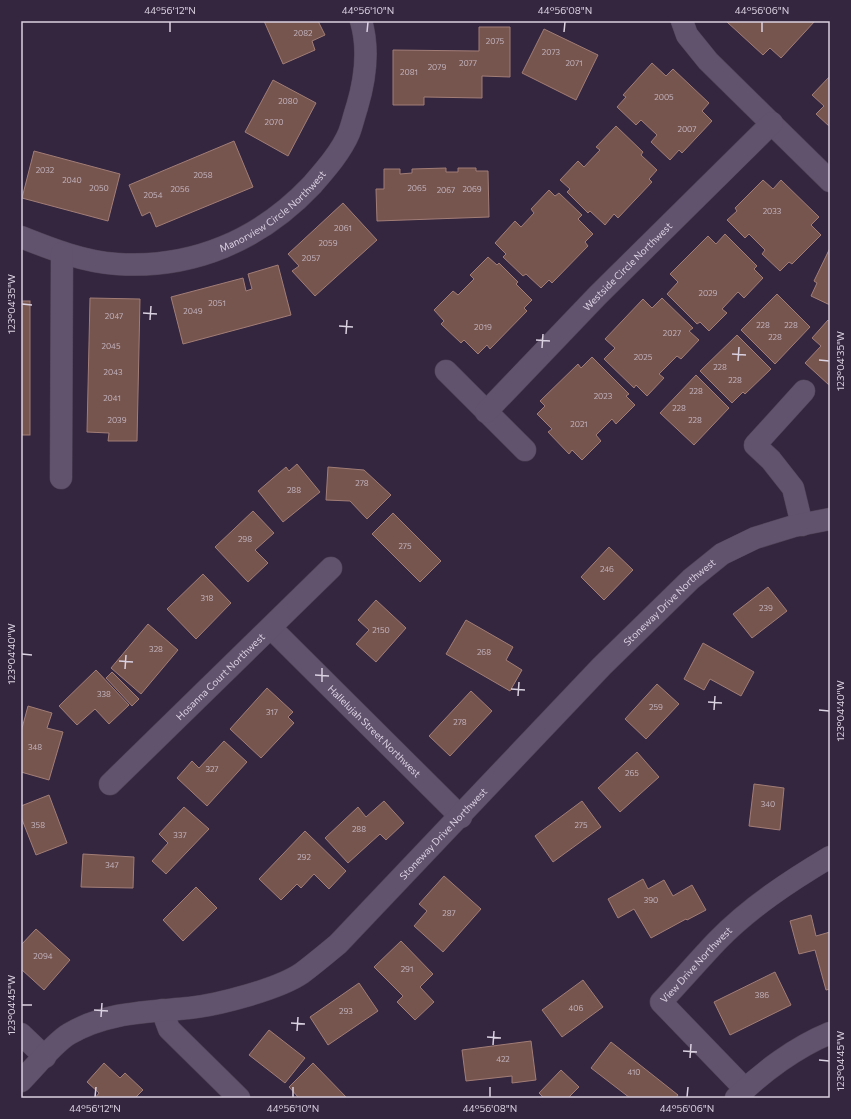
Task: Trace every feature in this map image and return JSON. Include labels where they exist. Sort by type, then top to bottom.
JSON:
[{"type":"street","name":"Manorview Circle Northwest","points":[[21,237],[62,253],[116,264],[158,262],[196,257],[226,247],[269,224],[296,201],[325,170],[348,134],[363,87],[365,36],[361,21]]},
{"type":"street","points":[[682,21],[687,35],[708,61],[830,181]]},
{"type":"street","name":"Westside Circle Northwest","points":[[486,412],[598,294],[772,123]]},
{"type":"street","points":[[61,478],[62,253]]},
{"type":"street","points":[[446,371],[524,450]]},
{"type":"street","points":[[802,525],[793,488],[771,460],[755,445],[804,391]]},
{"type":"street","name":"Stoneway Drive Northwest","points":[[21,1081],[68,1035],[97,1021],[130,1013],[191,1008],[270,988],[301,973],[338,944],[461,817],[602,666],[691,579],[722,554],[755,538],[830,519]]},
{"type":"street","name":"Hosanna Court Northwest","points":[[110,784],[331,568]]},
{"type":"street","name":"Hallelujah Street Northwest","points":[[271,628],[461,817]]},
{"type":"street","name":"View Drive Northwest","points":[[741,1093],[661,1002],[718,940],[756,908],[798,876],[830,857]]},
{"type":"street","points":[[162,1010],[169,1030],[239,1098]]},
{"type":"street","points":[[741,1093],[790,1054],[830,1033]]},
{"type":"street","points":[[21,1034],[45,1057]]},
{"type":"building","points":[[264,21],[318,21],[325,35],[312,41],[315,50],[283,64]]},
{"type":"building","points":[[815,21],[781,58],[770,48],[763,55],[727,22]]},
{"type":"building","points":[[479,27],[510,27],[510,77],[482,76],[482,98],[424,97],[424,105],[393,105],[393,50],[479,51]]},
{"type":"building","points":[[544,29],[598,55],[576,100],[522,73]]},
{"type":"building","points":[[652,63],[666,76],[673,69],[709,103],[702,111],[712,121],[682,153],[679,150],[670,160],[651,142],[657,135],[641,120],[636,125],[617,107],[626,97],[623,95]]},
{"type":"building","points":[[830,76],[830,127],[816,114],[824,106],[812,95]]},
{"type":"building","points":[[273,80],[316,103],[288,156],[245,132]]},
{"type":"building","points":[[616,126],[643,152],[641,155],[657,170],[649,179],[652,182],[618,218],[614,214],[605,225],[590,211],[588,213],[567,192],[570,189],[560,180],[578,161],[584,167],[600,150],[596,147]]},
{"type":"building","points":[[234,141],[253,187],[156,227],[150,212],[142,216],[129,185]]},
{"type":"building","points":[[34,151],[120,174],[108,221],[22,198]]},
{"type":"building","points":[[446,168],[446,172],[458,172],[458,168],[476,168],[476,171],[488,171],[489,217],[377,221],[376,189],[384,189],[384,169],[400,169],[400,174],[412,173],[412,169]]},
{"type":"building","points":[[763,180],[773,189],[781,180],[819,217],[811,225],[821,235],[792,264],[789,262],[780,271],[762,254],[765,250],[749,234],[745,238],[727,220],[737,211],[735,208]]},
{"type":"building","points":[[549,190],[555,196],[559,193],[582,215],[578,219],[593,234],[585,242],[588,246],[552,283],[549,280],[541,288],[526,274],[523,276],[503,257],[506,254],[495,243],[515,221],[521,227],[534,213],[531,209]]},
{"type":"building","points":[[343,203],[377,240],[315,296],[292,271],[299,266],[288,254]]},
{"type":"building","points":[[725,234],[757,266],[754,269],[763,278],[744,298],[738,292],[722,309],[727,313],[709,331],[700,322],[697,324],[667,294],[678,282],[670,274],[708,236],[716,244]]},
{"type":"building","points":[[830,248],[830,305],[811,296],[817,283],[814,281]]},
{"type":"building","points":[[488,257],[497,265],[499,263],[518,282],[516,284],[532,300],[524,308],[527,311],[490,349],[487,345],[478,354],[464,340],[461,343],[441,324],[444,321],[434,310],[453,291],[458,295],[474,279],[470,275]]},
{"type":"building","points":[[278,265],[291,315],[183,344],[171,297],[243,278],[246,291],[252,289],[248,274]]},
{"type":"building","points":[[777,294],[810,327],[775,364],[741,330]]},
{"type":"building","points":[[90,298],[140,299],[137,441],[108,441],[109,433],[87,432]]},
{"type":"building","points":[[662,298],[693,328],[689,331],[699,340],[681,359],[677,356],[659,374],[664,378],[647,396],[636,385],[634,388],[604,359],[615,348],[605,339],[643,299],[652,308]]},
{"type":"building","points":[[21,301],[30,301],[30,435],[21,435]]},
{"type":"building","points":[[828,320],[830,322],[829,385],[805,363],[821,346],[812,338]]},
{"type":"building","points":[[737,335],[771,369],[745,394],[743,392],[732,403],[700,371]]},
{"type":"building","points":[[592,357],[629,394],[626,396],[635,405],[616,424],[612,419],[596,435],[601,441],[582,460],[572,450],[569,454],[548,432],[552,429],[537,414],[545,406],[540,401],[578,364],[581,368]]},
{"type":"building","points":[[696,375],[729,408],[694,445],[660,413]]},
{"type":"building","points":[[297,464],[320,492],[283,522],[258,491],[286,467],[289,471]]},
{"type":"building","points":[[328,467],[364,470],[391,495],[367,519],[350,501],[326,500]]},
{"type":"building","points":[[253,511],[274,533],[255,550],[268,563],[248,582],[215,547]]},
{"type":"building","points":[[393,513],[441,561],[420,582],[372,534]]},
{"type":"building","points":[[609,547],[633,570],[604,600],[581,577]]},
{"type":"building","points":[[203,574],[231,603],[196,639],[167,609]]},
{"type":"building","points":[[768,587],[787,611],[752,638],[733,614]]},
{"type":"building","points":[[376,600],[406,628],[376,662],[356,644],[369,630],[358,620]]},
{"type":"building","points":[[466,620],[513,647],[506,660],[522,670],[510,691],[446,654]]},
{"type":"building","points":[[148,624],[178,650],[141,694],[111,668]]},
{"type":"building","points":[[703,643],[754,672],[741,696],[710,679],[704,690],[684,679]]},
{"type":"building","points":[[96,670],[129,705],[109,724],[95,709],[77,725],[59,706]]},
{"type":"building","points":[[112,672],[139,699],[132,706],[106,678]]},
{"type":"building","points":[[657,684],[679,704],[646,739],[625,719]]},
{"type":"building","points":[[267,688],[293,712],[288,717],[294,723],[261,758],[230,729]]},
{"type":"building","points":[[471,691],[492,711],[450,756],[429,736]]},
{"type":"building","points":[[28,706],[52,713],[47,728],[63,732],[49,780],[21,772],[21,732]]},
{"type":"building","points":[[224,741],[247,762],[207,806],[177,778],[192,761],[199,768]]},
{"type":"building","points":[[637,752],[659,777],[620,812],[598,788]]},
{"type":"building","points":[[754,784],[784,788],[780,830],[749,826]]},
{"type":"building","points":[[49,795],[67,843],[36,855],[21,817],[21,806]]},
{"type":"building","points":[[384,801],[404,823],[386,840],[380,834],[348,863],[325,838],[358,807],[366,817]]},
{"type":"building","points":[[582,801],[601,827],[553,862],[535,836]]},
{"type":"building","points":[[184,807],[209,829],[166,874],[152,861],[168,843],[159,834]]},
{"type":"building","points":[[305,831],[346,871],[329,889],[314,874],[301,888],[297,884],[281,900],[259,879]]},
{"type":"building","points":[[83,854],[134,857],[133,888],[81,887]]},
{"type":"building","points":[[444,876],[481,909],[443,952],[414,926],[427,911],[419,904]]},
{"type":"building","points":[[643,879],[648,889],[664,880],[673,896],[692,885],[706,910],[651,938],[634,909],[618,918],[608,899]]},
{"type":"building","points":[[196,887],[217,908],[183,941],[163,920]]},
{"type":"building","points":[[811,915],[816,936],[830,932],[830,989],[826,990],[815,950],[799,954],[790,921]]},
{"type":"building","points":[[36,929],[70,960],[44,990],[21,969],[21,945]]},
{"type":"building","points":[[401,941],[433,974],[420,987],[434,1002],[415,1020],[397,1002],[403,996],[374,967]]},
{"type":"building","points":[[775,972],[791,1005],[730,1035],[714,1002]]},
{"type":"building","points":[[583,980],[603,1007],[562,1037],[542,1010]]},
{"type":"building","points":[[359,983],[378,1011],[328,1045],[310,1017]]},
{"type":"building","points":[[269,1030],[305,1058],[285,1083],[249,1055]]},
{"type":"building","points":[[531,1041],[536,1080],[512,1083],[512,1076],[466,1081],[462,1050]]},
{"type":"building","points":[[611,1042],[678,1095],[676,1098],[630,1098],[591,1068]]},
{"type":"building","points":[[104,1063],[120,1078],[125,1073],[143,1090],[135,1098],[95,1098],[99,1093],[87,1082]]},
{"type":"building","points":[[313,1063],[347,1098],[299,1098],[289,1087]]},
{"type":"building","points":[[561,1070],[579,1087],[568,1098],[544,1098],[539,1093]]}]
